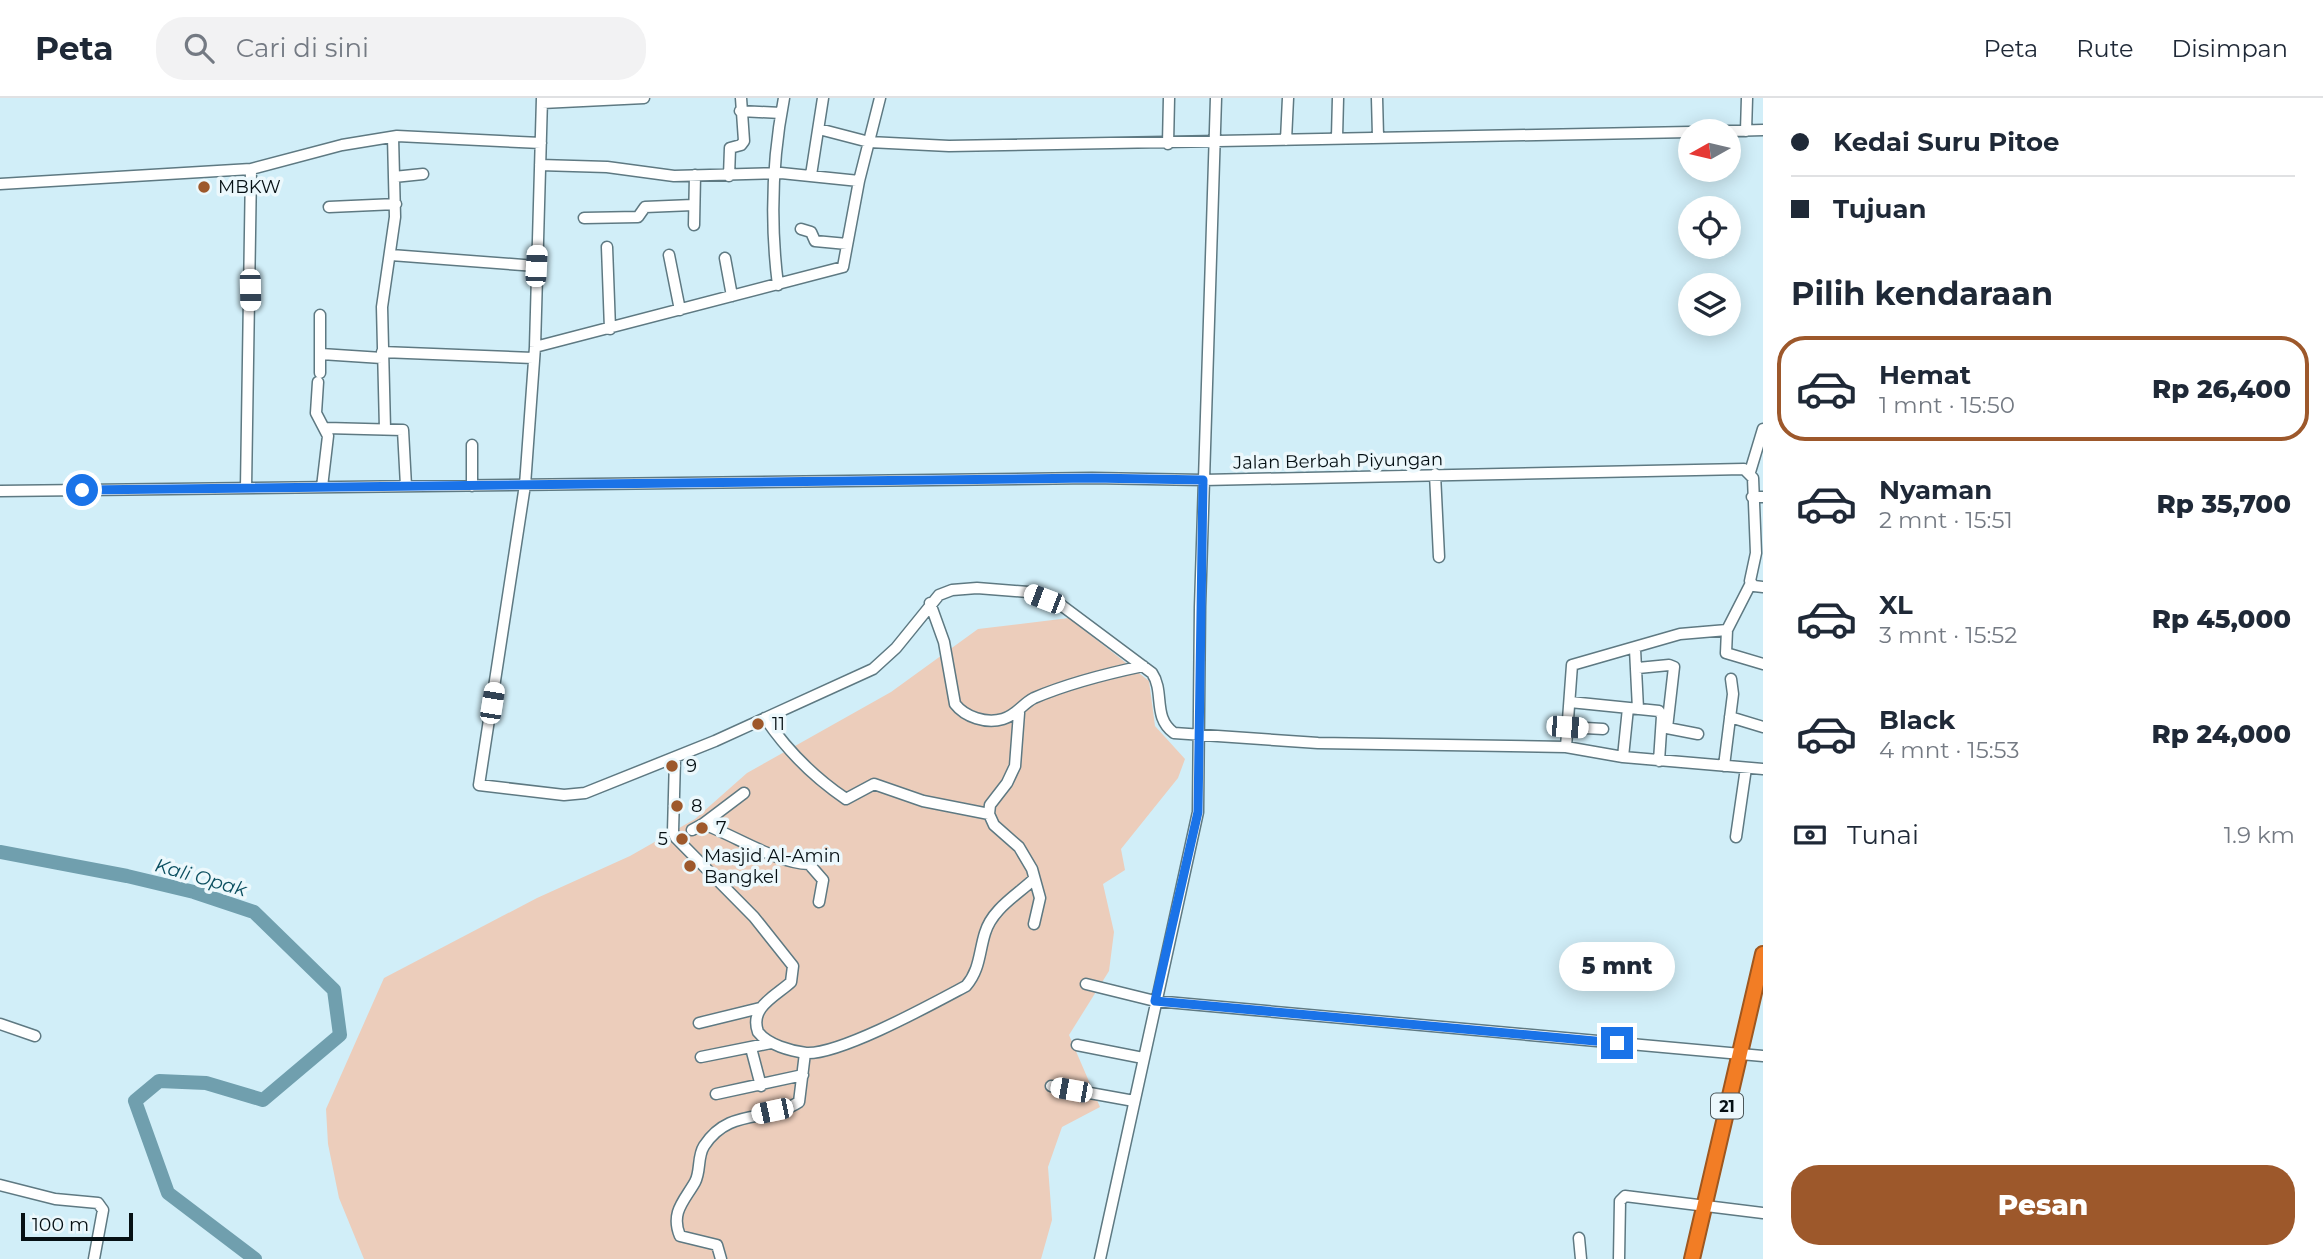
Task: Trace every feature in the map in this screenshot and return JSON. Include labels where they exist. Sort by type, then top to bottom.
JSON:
[{"type":"highway","name":"21","points":[[1692,1259],[1763,954]]},
{"type":"street","points":[[644,98],[542,100],[534,353],[525,485],[479,785],[576,794],[675,758],[873,669],[896,648],[930,603],[952,590],[977,588],[1027,592],[1061,605],[1143,666],[1158,681],[1158,701],[1163,722],[1174,733],[1318,743],[1566,747],[1623,757],[1763,769]]},
{"type":"street","points":[[729,176],[730,148],[741,145],[744,141],[741,98]]},
{"type":"street","points":[[778,285],[772,239],[774,173],[784,98]]},
{"type":"street","points":[[811,175],[823,98]]},
{"type":"street","points":[[321,354],[534,353],[610,329],[843,267],[859,181],[880,98]]},
{"type":"street","points":[[1168,144],[1169,98]]},
{"type":"street","points":[[1100,1259],[1198,812],[1197,736],[1203,480],[1208,425],[1216,98]]},
{"type":"street","points":[[1286,140],[1288,98]]},
{"type":"street","points":[[1337,137],[1338,98]]},
{"type":"street","points":[[1377,98],[1378,136]]},
{"type":"street","points":[[1746,131],[1747,98]]},
{"type":"street","points":[[740,111],[781,113]]},
{"type":"street","points":[[819,129],[869,142],[949,146],[1168,144],[1378,136],[1678,132]]},
{"type":"street","points":[[1741,131],[1763,130]]},
{"type":"street","points":[[0,184],[251,169],[342,145],[393,137],[541,143]]},
{"type":"street","points":[[385,429],[383,283],[391,255],[396,204],[393,137]]},
{"type":"street","points":[[540,165],[695,175],[774,173],[859,181]]},
{"type":"street","points":[[246,488],[251,169]]},
{"type":"street","points":[[394,177],[423,174]]},
{"type":"street","points":[[694,225],[695,175]]},
{"type":"street","points":[[329,207],[396,204]]},
{"type":"street","points":[[584,218],[640,217],[645,206],[693,205]]},
{"type":"street","points":[[801,229],[811,232],[815,241],[847,244]]},
{"type":"street","points":[[607,247],[610,329]]},
{"type":"street","points":[[391,255],[536,266]]},
{"type":"street","points":[[670,255],[680,310]]},
{"type":"street","points":[[725,258],[732,296]]},
{"type":"street","points":[[320,315],[321,354],[316,413],[326,428],[327,448],[322,487]]},
{"type":"street","points":[[326,428],[403,430],[406,486]]},
{"type":"street","points":[[1763,429],[1750,472],[1757,497],[1756,553],[1750,585],[1727,630],[1726,653],[1763,664]]},
{"type":"street","points":[[471,445],[472,486]]},
{"type":"street","name":"Jalan Berbah Piyungan","points":[[0,491],[1092,478],[1203,480],[1744,469],[1750,472]]},
{"type":"street","points":[[1435,474],[1439,556]]},
{"type":"street","points":[[1750,585],[1763,587]]},
{"type":"street","points":[[930,603],[944,642],[955,704],[960,711],[973,718],[992,720],[1019,712],[1029,700],[1060,688],[1099,675],[1143,666]]},
{"type":"street","points":[[1566,747],[1572,668],[1575,663],[1635,649],[1680,634],[1727,630]]},
{"type":"street","points":[[1623,757],[1639,668],[1635,649]]},
{"type":"street","points":[[1639,668],[1674,667],[1667,728],[1698,734]]},
{"type":"street","points":[[1724,766],[1731,679]]},
{"type":"street","points":[[1570,702],[1657,710],[1662,716],[1659,761]]},
{"type":"street","points":[[1019,712],[1015,766],[1007,783],[990,805],[989,814],[994,825],[1023,853],[1034,879],[1040,898],[1034,924]]},
{"type":"street","points":[[1730,716],[1763,727]]},
{"type":"street","points":[[763,719],[792,757]]},
{"type":"street","points":[[763,719],[830,788],[846,799],[874,785],[923,801],[989,814]]},
{"type":"street","points":[[1567,727],[1604,729]]},
{"type":"street","points":[[675,758],[673,832],[676,838],[754,917],[793,965],[791,982],[760,1008],[699,1023]]},
{"type":"street","points":[[1736,838],[1746,768]]},
{"type":"street","points":[[692,830],[744,793]]},
{"type":"street","points":[[703,824],[752,844],[779,859],[809,864],[822,880],[819,902]]},
{"type":"street","points":[[760,1008],[755,1025],[762,1038],[771,1043],[805,1053],[853,1040],[966,986],[976,971],[989,924],[1000,907],[1034,879]]},
{"type":"street","points":[[1086,984],[1155,1001],[1763,1056]]},
{"type":"street","points":[[0,1024],[34,1036]]},
{"type":"street","points":[[701,1057],[771,1043]]},
{"type":"street","points":[[1077,1045],[1143,1058]]},
{"type":"street","points":[[751,1048],[761,1086]]},
{"type":"street","points":[[721,1259],[717,1245],[686,1238],[678,1230],[681,1203],[696,1180],[704,1146],[730,1121],[796,1104],[801,1098],[805,1053]]},
{"type":"street","points":[[716,1094],[803,1075]]},
{"type":"street","points":[[1051,1086],[1134,1101]]},
{"type":"street","points":[[0,1185],[55,1199],[98,1203],[103,1210],[94,1259]]},
{"type":"street","points":[[1619,1259],[1620,1201],[1625,1196],[1763,1213]]},
{"type":"street","points":[[1579,1238],[1581,1259]]},
{"type":"shaded area","points":[[1069,618],[1149,681],[1155,726],[1185,759],[1178,778],[1121,849],[1125,870],[1103,884],[1114,932],[1109,971],[1069,1035],[1100,1107],[1062,1127],[1048,1167],[1052,1220],[1041,1259],[364,1259],[339,1198],[328,1144],[326,1109],[384,978],[537,898],[630,856],[695,819],[747,773],[891,692],[978,629]]},
{"type":"waterway","name":"Kali Opak","points":[[0,852],[127,876],[194,892],[254,912],[334,990],[340,1035],[263,1100],[206,1083],[159,1081],[135,1101],[168,1193],[255,1259]]},
{"type":"place","name":"MBKW","points":[[204,187]]},
{"type":"place","name":"11","points":[[758,724]]},
{"type":"place","name":"9","points":[[672,766]]},
{"type":"place","name":"8","points":[[677,806]]},
{"type":"place","name":"7","points":[[702,828]]},
{"type":"place","name":"5","points":[[682,839]]},
{"type":"place","name":"Masjid Al-Amin Bangkel","points":[[690,866]]},
{"type":"route","points":[[82,490],[1092,478],[1203,480],[1197,736],[1198,812],[1155,1001],[1617,1043]]}]
